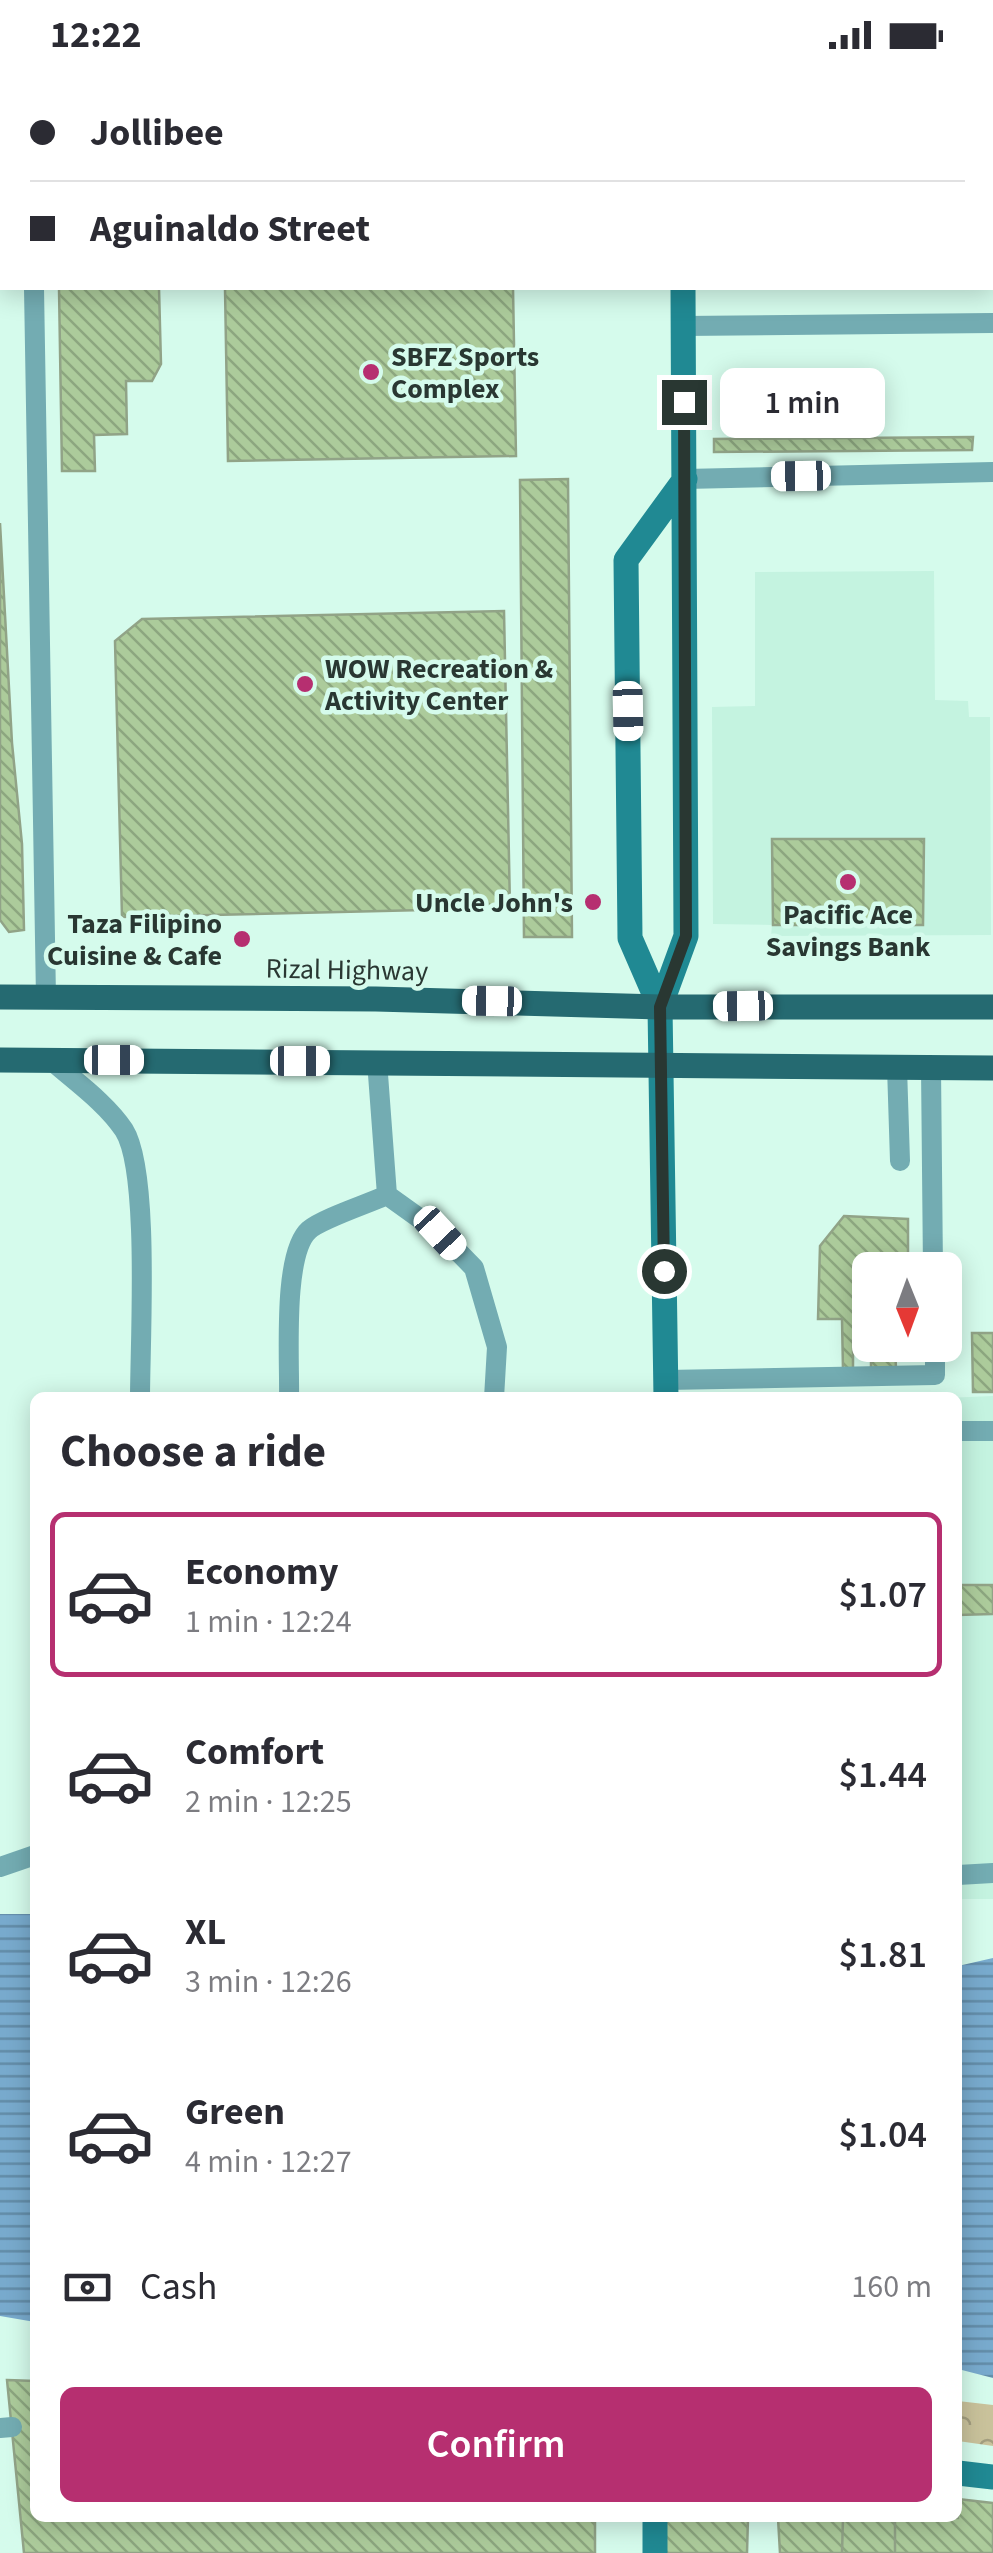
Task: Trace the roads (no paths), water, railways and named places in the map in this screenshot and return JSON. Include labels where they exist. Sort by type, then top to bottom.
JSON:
[{"type":"main road","name":"Rizal Highway","points":[[0,997],[415,1000],[660,1007],[993,1007]]},
{"type":"main road","points":[[0,1060],[993,1068]]},
{"type":"street","points":[[666,1389],[660,1007],[686,936],[684,290]]},
{"type":"street","points":[[660,1007],[630,938],[626,560],[685,479]]},
{"type":"street","points":[[962,2473],[993,2477]]},
{"type":"street","points":[[655,2522],[655,2553]]},
{"type":"lane","points":[[34,290],[46,998]]},
{"type":"lane","points":[[683,326],[993,323]]},
{"type":"lane","points":[[685,479],[993,472]]},
{"type":"lane","points":[[52,1061],[124,1130],[136,1158],[140,1392]]},
{"type":"lane","points":[[377,1061],[387,1195]]},
{"type":"lane","points":[[897,1068],[900,1161]]},
{"type":"lane","points":[[931,1068],[933,1252]]},
{"type":"lane","points":[[289,1392],[291,1278],[298,1248],[309,1230],[387,1195]]},
{"type":"lane","points":[[387,1195],[440,1233],[474,1268],[497,1346],[494,1392]]},
{"type":"lane","points":[[666,1389],[935,1375],[935,1362]]},
{"type":"lane","points":[[962,1431],[993,1430]]},
{"type":"lane","points":[[0,1866],[30,1857]]},
{"type":"lane","points":[[962,1874],[993,1873]]},
{"type":"water","points":[[0,1914],[30,1914],[30,2321],[0,2316]]},
{"type":"water","points":[[993,1958],[993,2378],[962,2370],[962,1965]]},
{"type":"place","name":"SBFZ Sports Complex","points":[[371,372]]},
{"type":"place","name":"WOW Recreation & Activity Center","points":[[305,684]]},
{"type":"place","name":"Pacific Ace Savings Bank","points":[[848,882]]},
{"type":"place","name":"Uncle John's","points":[[593,902]]},
{"type":"place","name":"Taza Filipino Cuisine & Cafe","points":[[242,939]]}]
